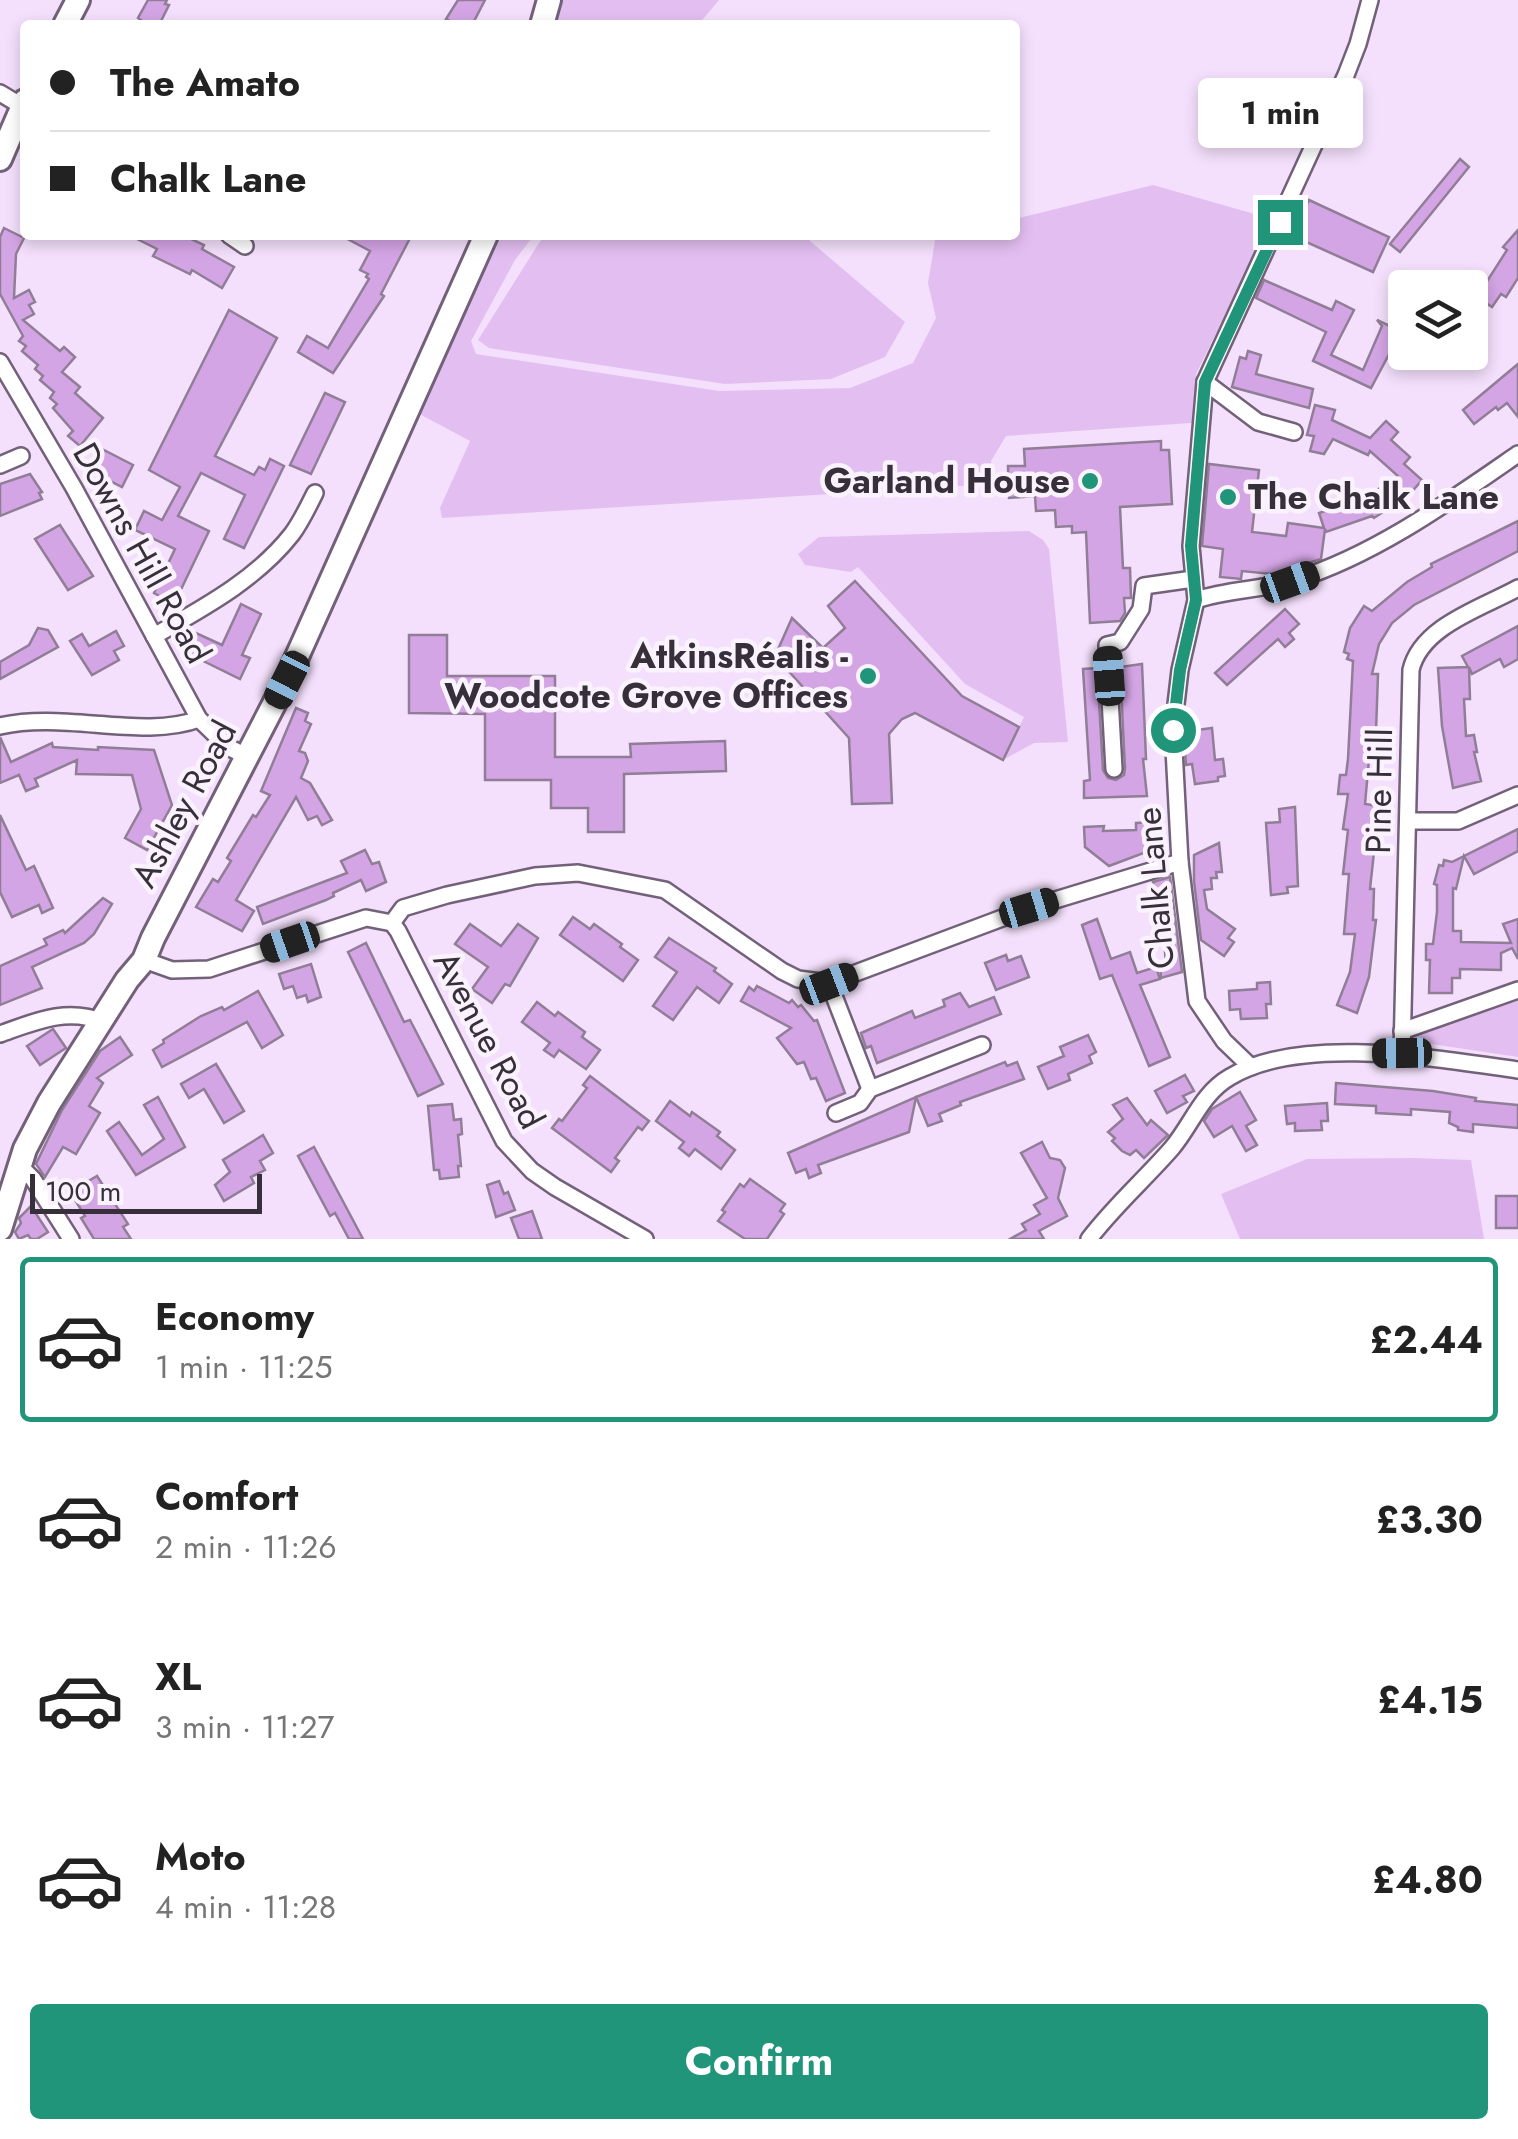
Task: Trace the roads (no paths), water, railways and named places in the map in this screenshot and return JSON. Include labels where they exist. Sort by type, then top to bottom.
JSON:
[{"type":"main road","points":[[0,159],[20,114]]},
{"type":"main road","name":"Ashley Road","points":[[0,1229],[16,1170],[49,1104],[144,960],[287,680],[484,240]]},
{"type":"street","name":"Chalk Lane","points":[[1251,1067],[1220,1035],[1196,1001],[1180,862],[1173,730],[1180,670],[1196,600],[1191,546],[1205,382],[1346,75],[1370,0]]},
{"type":"street","points":[[236,240],[245,246]]},
{"type":"street","name":"Downs Hill Road","points":[[0,362],[74,488],[198,719],[228,747],[248,757]]},
{"type":"street","points":[[1205,382],[1258,422],[1294,432]]},
{"type":"street","points":[[1196,600],[1218,592],[1290,582],[1320,571],[1433,513],[1518,454]]},
{"type":"street","points":[[0,465],[20,456]]},
{"type":"street","points":[[154,636],[222,596],[270,558],[293,532],[315,493]]},
{"type":"street","points":[[1114,769],[1107,645],[1120,642],[1141,609],[1144,586],[1192,579]]},
{"type":"street","name":"Pine Hill","points":[[1402,1053],[1414,656],[1434,634],[1518,588]]},
{"type":"street","points":[[0,726],[52,720],[164,728],[198,719]]},
{"type":"street","points":[[1409,822],[1458,821],[1518,795]]},
{"type":"street","points":[[144,960],[172,970],[208,969],[366,918],[392,923],[402,908],[447,895],[535,876],[578,873],[664,890],[782,971],[798,980],[829,984],[1029,908],[1180,862]]},
{"type":"street","name":"Avenue Road","points":[[392,923],[504,1141],[532,1171],[635,1237]]},
{"type":"street","points":[[829,984],[870,1089]]},
{"type":"street","points":[[1402,1031],[1518,990]]},
{"type":"street","points":[[0,1034],[46,1017],[79,1016],[103,1022]]},
{"type":"street","points":[[836,1113],[860,1104],[870,1089],[982,1045]]},
{"type":"street","points":[[1089,1239],[1112,1208],[1170,1150],[1212,1089],[1251,1067],[1325,1055],[1402,1053],[1518,1070]]},
{"type":"street","points":[[16,1170],[26,1172],[32,1179],[71,1239]]},
{"type":"place","name":"Garland House","points":[[1090,481]]},
{"type":"place","name":"The Chalk Lane","points":[[1228,497]]},
{"type":"place","name":"AtkinsRéalis - Woodcote Grove Offices","points":[[868,676]]}]
